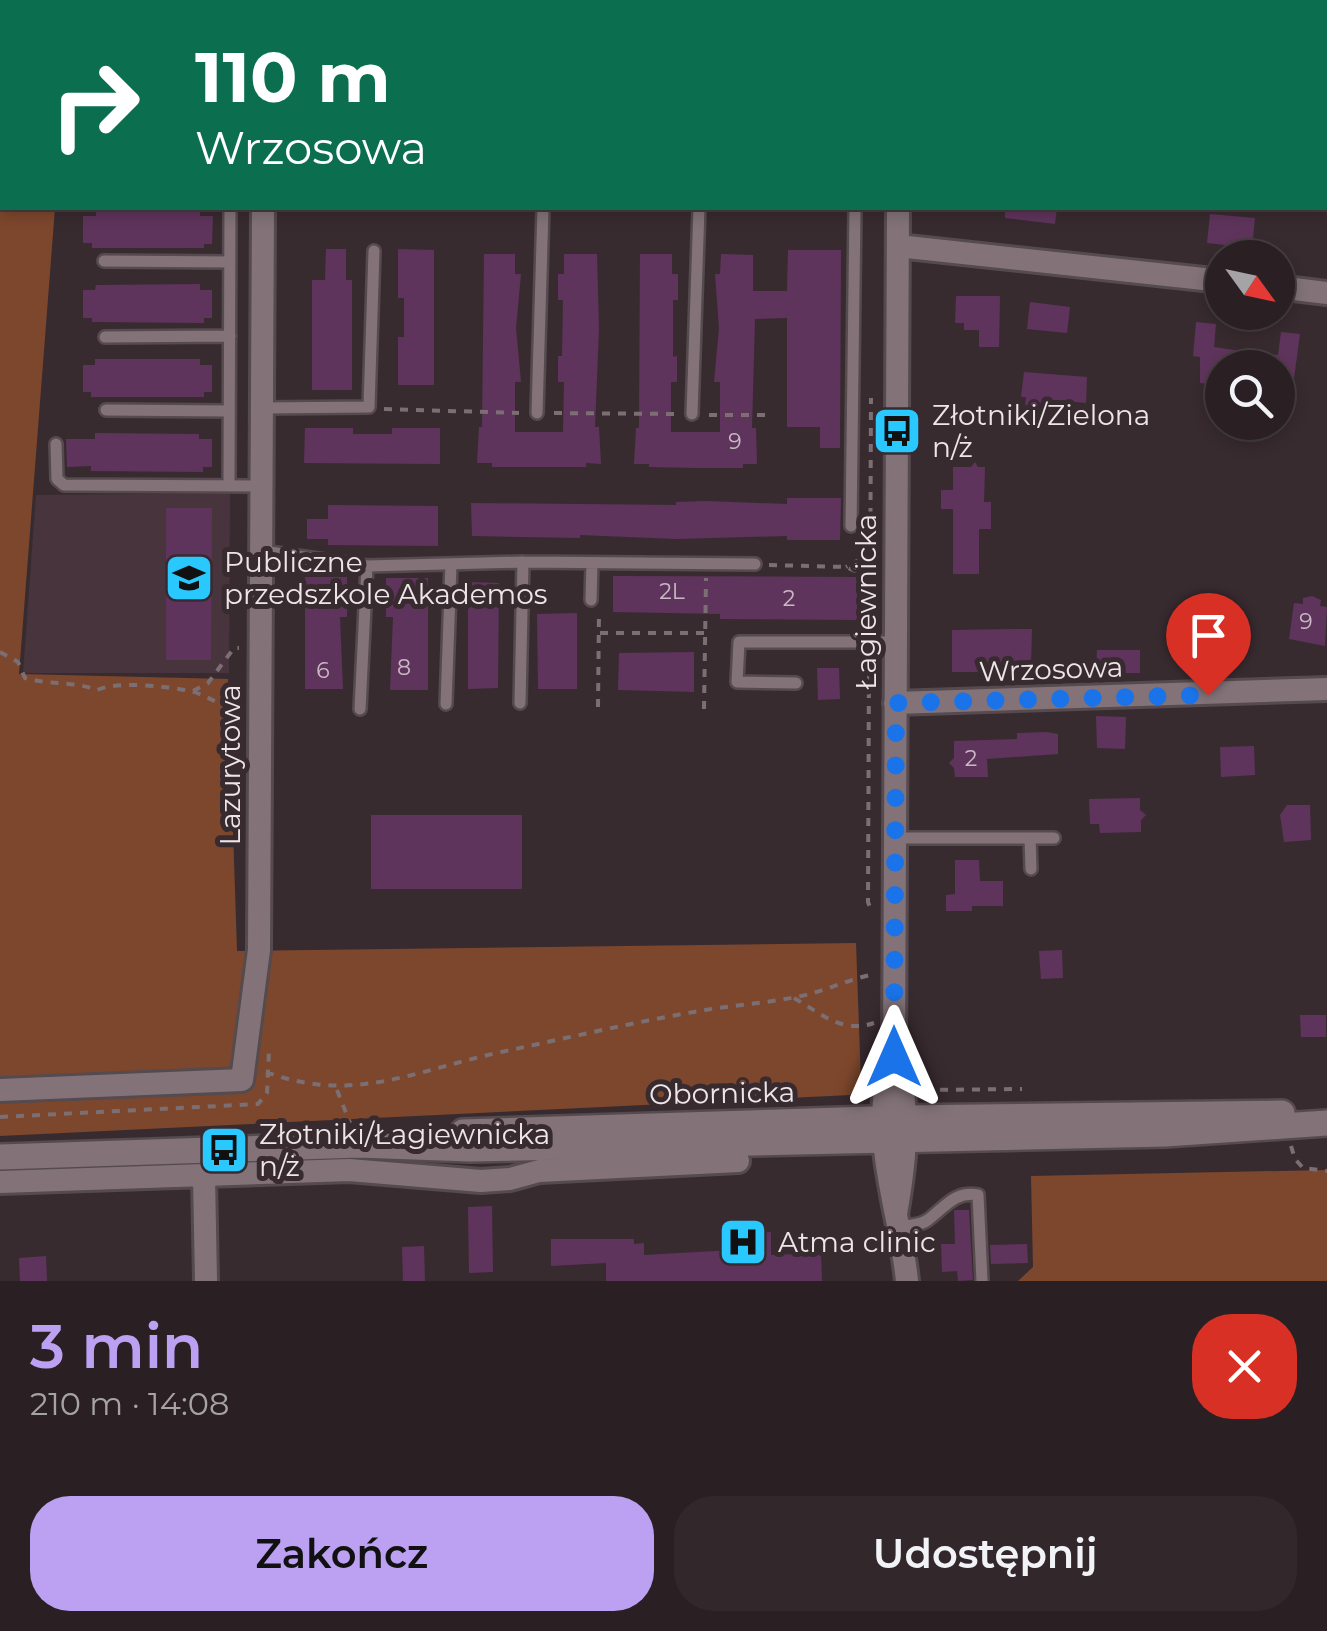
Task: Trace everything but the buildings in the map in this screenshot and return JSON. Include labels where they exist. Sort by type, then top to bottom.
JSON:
[{"type":"main road","name":"Obornicka","points":[[895,1129],[1196,1112],[1292,1113],[1327,1121]]},
{"type":"main road","name":"Obornicka","points":[[0,1157],[510,1130],[895,1129],[1164,1134],[1327,1121]]},
{"type":"street","name":"Lazurytowa","points":[[245,1062],[259,950],[262,210]]},
{"type":"street","name":"Łagiewnicka","points":[[898,210],[894,1057],[886,1079],[895,1129],[887,1174],[906,1281]]},
{"type":"street","points":[[898,246],[1205,279]]},
{"type":"street","points":[[1295,289],[1327,293]]},
{"type":"street","name":"Wrzosowa","points":[[896,703],[1327,689]]},
{"type":"street","points":[[0,1090],[242,1080],[245,1062]]},
{"type":"street","points":[[0,1182],[349,1170],[481,1181],[539,1170],[738,1161]]},
{"type":"street","points":[[204,1176],[206,1281]]},
{"type":"lane","points":[[229,485],[230,210]]},
{"type":"lane","points":[[538,413],[542,210]]},
{"type":"lane","points":[[692,414],[699,210]]},
{"type":"lane","points":[[850,526],[855,210]]},
{"type":"lane","points":[[261,408],[369,407],[374,251]]},
{"type":"lane","points":[[104,261],[230,262]]},
{"type":"lane","points":[[105,337],[230,336]]},
{"type":"lane","points":[[106,410],[229,411]]},
{"type":"lane","points":[[56,444],[57,479],[64,485],[261,486]]},
{"type":"lane","points":[[262,551],[367,566],[523,562],[754,564]]},
{"type":"lane","points":[[520,703],[523,562]]},
{"type":"lane","points":[[591,600],[592,563]]},
{"type":"lane","points":[[446,704],[450,564]]},
{"type":"lane","points":[[360,708],[367,566]]},
{"type":"lane","points":[[796,683],[738,682],[739,642],[896,642]]},
{"type":"lane","points":[[896,838],[1054,838]]},
{"type":"lane","points":[[1030,838],[1030,870]]},
{"type":"lane","points":[[897,1220],[927,1222],[943,1204],[966,1193],[978,1195],[982,1281]]},
{"type":"path","points":[[871,392],[868,902],[873,916]]},
{"type":"path","points":[[369,407],[768,415]]},
{"type":"path","points":[[704,709],[706,564]]},
{"type":"path","points":[[754,564],[846,567],[855,571],[870,568]]},
{"type":"path","points":[[591,600],[599,606],[598,707]]},
{"type":"path","points":[[599,633],[705,633]]},
{"type":"path","points":[[193,691],[208,683],[234,648],[261,644]]},
{"type":"path","points":[[0,652],[18,662],[25,678],[42,683],[79,684],[97,690],[110,684],[193,691],[226,708],[261,713]]},
{"type":"path","points":[[245,1062],[304,1085],[336,1088],[417,1076],[480,1056],[705,1010],[794,998],[840,987],[852,978],[894,970]]},
{"type":"path","points":[[794,998],[844,1028],[874,1023]]},
{"type":"path","points":[[336,1088],[355,1136]]},
{"type":"path","points":[[920,1090],[1022,1090]]},
{"type":"path","points":[[1289,1127],[1295,1159],[1303,1168],[1327,1171]]},
{"type":"shaded area","points":[[0,210],[55,210],[19,674],[228,679],[237,951],[856,943],[861,1083],[850,1095],[0,1136]]},
{"type":"shaded area","points":[[230,493],[229,673],[23,673],[36,495]]},
{"type":"shaded area","points":[[1327,1170],[1327,1281],[1018,1281],[1033,1267],[1031,1176]]},
{"type":"place","name":"Złotniki/Zielona n/ż","points":[[897,431]]},
{"type":"place","name":"Publiczne przedszkole Akademos","points":[[189,578]]},
{"type":"place","name":"Złotniki/Łagiewnicka n/ż","points":[[224,1150]]},
{"type":"place","name":"Atma clinic","points":[[743,1242]]},
{"type":"route","points":[[894,1057],[896,703],[1208,695]]}]
